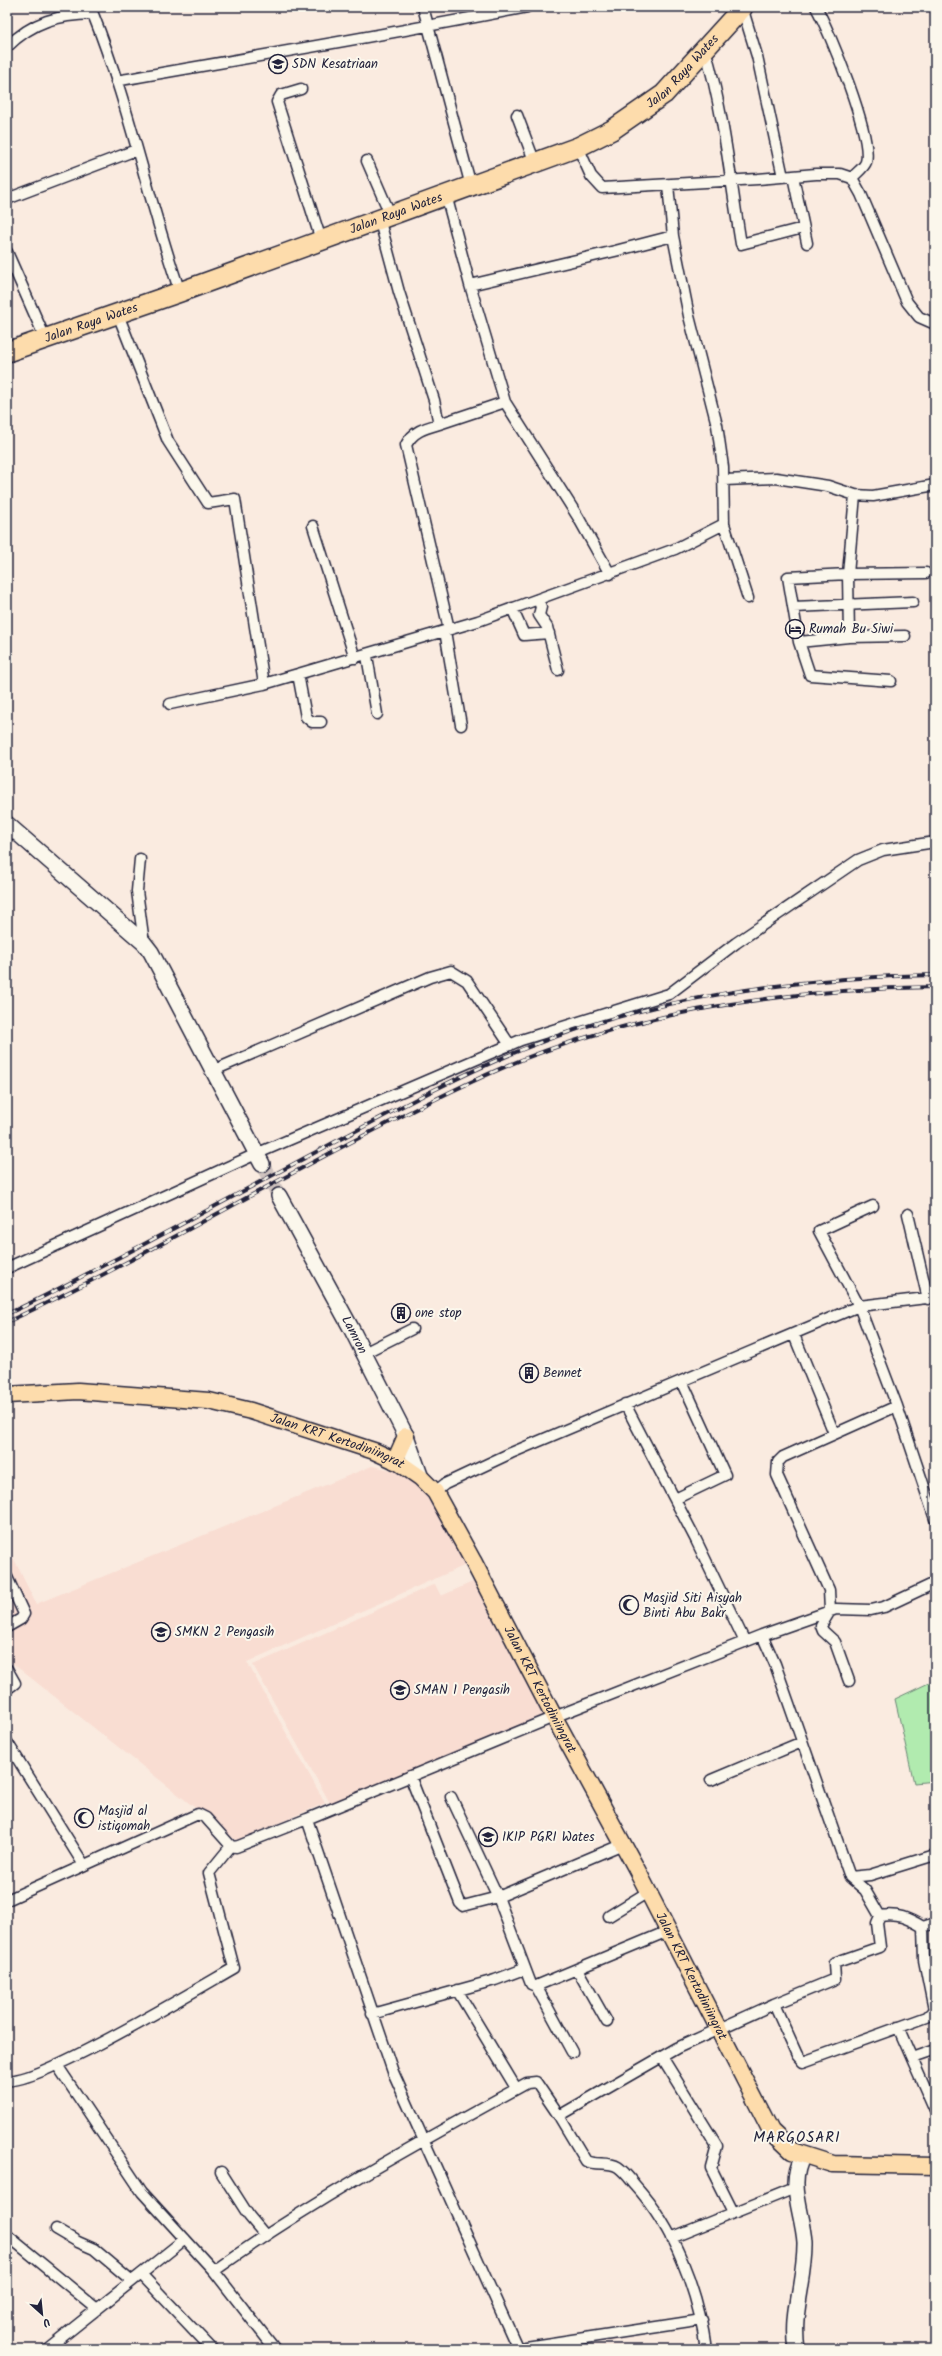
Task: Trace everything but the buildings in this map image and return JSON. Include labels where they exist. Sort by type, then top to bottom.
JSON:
[{"type":"highway","name":"Jalan Raya Wates","points":[[7,352],[117,312],[180,292],[384,216],[578,147],[612,130],[664,94],[742,7]]},
{"type":"main road","name":"Jalan KRT Kertodiniingrat","points":[[7,1395],[78,1391],[209,1401],[251,1411],[374,1451],[395,1461],[421,1478],[435,1492],[532,1672],[554,1717],[648,1892],[771,2131],[792,2151],[803,2156],[833,2164],[935,2166]]},
{"type":"main road","points":[[395,1461],[406,1436]]},
{"type":"street","points":[[423,7],[427,27],[471,186]]},
{"type":"street","points":[[116,81],[376,34],[427,27],[526,7]]},
{"type":"street","points":[[742,7],[757,56],[788,177],[808,242]]},
{"type":"street","points":[[816,7],[848,81],[867,149],[866,163],[852,178]]},
{"type":"street","points":[[7,47],[22,32],[36,24],[93,10],[180,292]]},
{"type":"street","points":[[705,49],[719,98],[726,140],[730,181],[741,244],[803,228]]},
{"type":"street","points":[[301,89],[281,95],[277,102],[321,240]]},
{"type":"street","points":[[517,115],[535,163]]},
{"type":"street","points":[[578,147],[591,176],[602,188],[840,174],[852,178],[861,194],[907,302],[919,317],[935,324]]},
{"type":"street","points":[[7,199],[136,150]]},
{"type":"street","points":[[367,160],[384,216],[399,292],[434,400],[439,424]]},
{"type":"street","points":[[668,185],[673,236],[689,316],[717,425],[724,480],[724,524],[748,598]]},
{"type":"street","points":[[446,195],[470,285],[505,402],[578,517],[610,574]]},
{"type":"street","points":[[470,285],[673,236]]},
{"type":"street","points":[[7,252],[45,338]]},
{"type":"street","points":[[117,312],[168,441],[208,503],[235,499],[264,684]]},
{"type":"street","points":[[461,725],[447,630],[406,445],[411,436],[419,430],[505,402]]},
{"type":"street","points":[[724,480],[783,479],[828,486],[855,495],[873,496],[935,485]]},
{"type":"street","points":[[849,637],[848,574],[855,495]]},
{"type":"street","points":[[170,704],[264,684],[355,658],[367,656],[447,630],[478,622],[512,608],[610,574],[675,549],[724,524]]},
{"type":"street","points":[[313,526],[355,658]]},
{"type":"street","points":[[891,681],[814,677],[807,671],[788,577],[848,574],[926,573]]},
{"type":"street","points":[[538,599],[541,607],[540,617],[547,626],[558,670]]},
{"type":"street","points":[[793,607],[914,602]]},
{"type":"street","points":[[512,608],[524,636],[549,633]]},
{"type":"street","points":[[800,642],[849,637],[905,636]]},
{"type":"street","points":[[367,656],[377,714]]},
{"type":"street","points":[[298,674],[306,717],[312,722],[321,722]]},
{"type":"street","points":[[7,824],[144,943],[157,961],[212,1071],[259,1159]]},
{"type":"street","points":[[7,1268],[259,1159],[510,1045],[669,994],[736,943],[858,860],[883,850],[935,842]]},
{"type":"street","points":[[140,859],[137,891],[144,943]]},
{"type":"street","points":[[212,1071],[430,977],[451,971],[467,981],[510,1045]]},
{"type":"street","name":"Lamron","points":[[279,1196],[364,1353],[406,1436],[421,1478]]},
{"type":"street","points":[[873,1206],[820,1231],[859,1306],[897,1406],[935,1519]]},
{"type":"street","points":[[435,1492],[445,1484],[511,1453],[794,1335],[859,1306],[931,1298],[908,1214]]},
{"type":"street","points":[[364,1353],[412,1329]]},
{"type":"street","points":[[794,1335],[834,1433]]},
{"type":"street","points":[[675,1499],[725,1475],[682,1381]]},
{"type":"street","points":[[626,1404],[675,1499],[745,1642]]},
{"type":"street","points":[[849,1681],[835,1642],[823,1631],[821,1626],[830,1611],[829,1590],[777,1475],[776,1468],[778,1462],[783,1457],[897,1406]]},
{"type":"street","points":[[7,1577],[24,1614],[21,1620],[7,1627]]},
{"type":"street","points":[[7,1900],[198,1814],[206,1818],[231,1846],[236,1847],[554,1717],[762,1635],[830,1611],[849,1608],[871,1610],[884,1607],[935,1583]]},
{"type":"street","points":[[762,1635],[775,1664],[850,1877],[865,1890],[880,1916]]},
{"type":"street","points":[[7,1669],[15,1683],[7,1689]]},
{"type":"street","points":[[7,1742],[84,1865]]},
{"type":"street","points":[[712,1780],[802,1742]]},
{"type":"street","points":[[410,1776],[460,1904],[465,1907],[498,1897],[623,1844]]},
{"type":"street","points":[[452,1797],[498,1897],[524,1969],[531,1984],[536,1986],[572,2052]]},
{"type":"street","points":[[307,1819],[372,2014],[393,2072],[515,2348],[702,2320]]},
{"type":"street","points":[[7,2080],[21,2080],[57,2065],[234,1968],[208,1873],[231,1846]]},
{"type":"street","points":[[850,1877],[870,1875],[935,1855]]},
{"type":"street","points":[[609,1916],[648,1892]]},
{"type":"street","points":[[880,1916],[892,1914],[908,1918],[923,1927],[935,1924]]},
{"type":"street","points":[[559,2116],[662,2057],[774,2004],[835,1979],[834,1962],[880,1947],[877,1923],[880,1916]]},
{"type":"street","points":[[774,2004],[797,2055],[803,2062],[927,2017],[934,2010],[924,1960],[923,1927]]},
{"type":"street","points":[[536,1986],[668,1931]]},
{"type":"street","points":[[372,2014],[491,1981],[524,1969]]},
{"type":"street","points":[[577,1969],[607,2022]]},
{"type":"street","points":[[457,1990],[516,2088]]},
{"type":"street","points":[[898,2027],[935,2111]]},
{"type":"street","points":[[912,2058],[935,2050]]},
{"type":"street","points":[[662,2057],[717,2146],[711,2168],[733,2212]]},
{"type":"street","points":[[57,2065],[142,2192],[214,2271],[275,2349]]},
{"type":"street","points":[[214,2271],[265,2235],[339,2189],[527,2082],[536,2082],[559,2116],[582,2157],[591,2164],[609,2164],[623,2171],[651,2203],[671,2238],[702,2320],[706,2349]]},
{"type":"street","points":[[797,2349],[794,2332],[795,2311],[804,2266],[805,2242],[795,2188],[795,2172],[803,2156]]},
{"type":"street","points":[[221,2172],[249,2216],[265,2235]]},
{"type":"street","points":[[671,2238],[795,2188]]},
{"type":"street","points":[[56,2229],[94,2249],[132,2281]]},
{"type":"street","points":[[7,2234],[97,2309]]},
{"type":"street","points":[[47,2349],[185,2239]]},
{"type":"street","points":[[141,2274],[212,2349]]},
{"type":"shaded area","name":"SMKN 2 Pengasih","points":[[372,1466],[397,1471],[416,1483],[429,1499],[468,1564],[247,1662],[325,1803],[237,1841],[7,1659],[7,1562],[14,1559],[36,1604]]},
{"type":"shaded area","name":"SMAN 1 Pengasih","points":[[477,1580],[546,1715],[330,1803],[253,1665],[435,1584],[441,1596]]},
{"type":"green space","points":[[935,1680],[935,1781],[914,1783],[895,1699]]},
{"type":"tunnel","points":[[262,1164],[279,1196]]},
{"type":"railway","points":[[7,1314],[45,1296],[434,1090],[499,1059],[570,1032],[620,1016],[725,993],[831,980],[935,975]]},
{"type":"railway","points":[[7,1322],[52,1301],[400,1117],[463,1086],[526,1058],[625,1026],[728,1004],[831,992],[935,987]]},
{"type":"place","name":"SDN Kesatriaan","points":[[278,64]]},
{"type":"place","name":"Rumah Bu Siwi","points":[[795,629]]},
{"type":"place","name":"one stop","points":[[401,1313]]},
{"type":"place","name":"Bennet","points":[[529,1373]]},
{"type":"place","name":"Masjid Siti Aisyah Binti Abu Bakr","points":[[629,1605]]},
{"type":"place","name":"SMKN 2 Pengasih","points":[[161,1632]]},
{"type":"place","name":"SMAN 1 Pengasih","points":[[400,1690]]},
{"type":"place","name":"Masjid al istiqomah","points":[[84,1818]]},
{"type":"place","name":"IKIP PGRI Wates","points":[[488,1837]]},
{"type":"district","name":"MARGOSARI","points":[[797,2138]]}]
